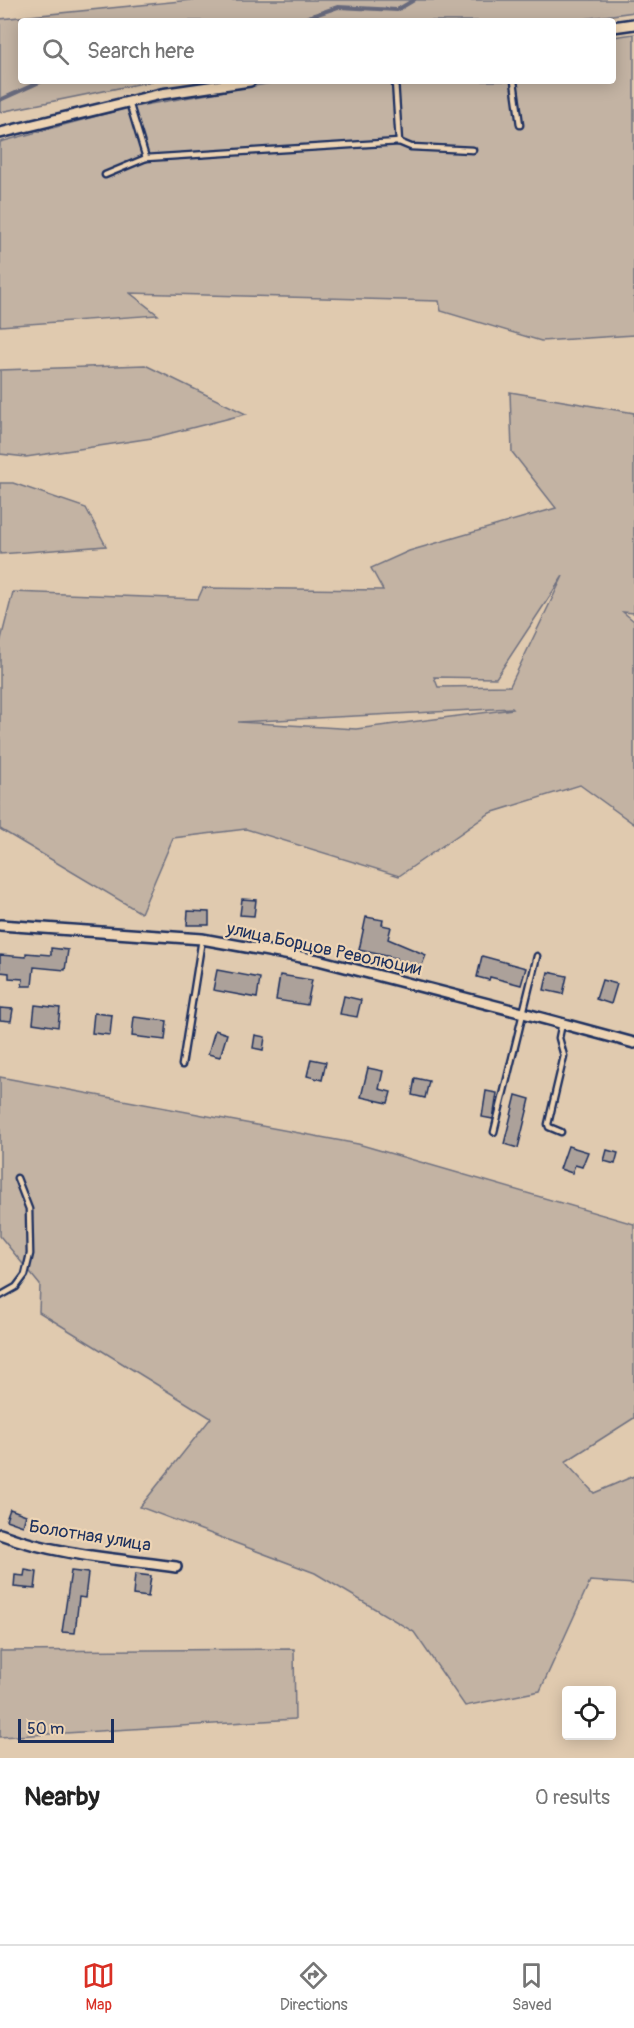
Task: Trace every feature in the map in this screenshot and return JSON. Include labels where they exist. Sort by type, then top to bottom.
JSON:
[{"type":"street","points":[[616,27],[634,24]]},
{"type":"street","points":[[0,133],[161,94],[229,84]]},
{"type":"street","name":"улица Борцов Революции","points":[[0,925],[202,939],[318,960],[634,1043]]},
{"type":"street","name":"Болотная улица","points":[[0,1534],[37,1546],[105,1558],[176,1566]]},
{"type":"lane","points":[[395,84],[399,142]]},
{"type":"lane","points":[[514,84],[520,125]]},
{"type":"lane","points":[[129,102],[146,158]]},
{"type":"lane","points":[[105,175],[146,158],[399,142],[411,147],[473,150]]},
{"type":"lane","points":[[182,1065],[202,939]]},
{"type":"lane","points":[[494,1132],[537,956]]},
{"type":"lane","points":[[561,1132],[549,1127],[548,1124],[564,1056],[559,1038],[562,1023]]},
{"type":"lane","points":[[0,1296],[16,1287],[25,1275],[30,1254],[30,1209],[17,1178]]},
{"type":"shaded area","points":[[191,0],[634,0],[634,12],[590,18],[18,18],[18,84],[138,84],[0,112],[0,19]]},
{"type":"shaded area","points":[[634,34],[634,335],[541,341],[441,311],[439,301],[130,293],[158,315],[0,326],[0,142],[127,108],[267,84],[616,84],[616,37]]},
{"type":"shaded area","points":[[145,365],[246,414],[152,438],[26,457],[0,454],[0,370]]},
{"type":"shaded area","points":[[510,392],[634,413],[634,613],[623,612],[634,621],[634,824],[580,785],[490,813],[399,876],[246,829],[173,838],[141,913],[0,829],[0,643],[13,592],[198,599],[203,588],[383,590],[371,568],[409,551],[556,508],[512,452]],"holes":[[[563,576],[510,686],[438,687],[434,677],[496,678]],[[512,708],[356,729],[238,722]]]},
{"type":"shaded area","points":[[0,483],[13,483],[86,508],[106,546],[0,554]]},
{"type":"shaded area","points":[[0,1077],[358,1144],[634,1224],[634,1418],[565,1462],[594,1493],[634,1476],[634,1584],[590,1581],[540,1691],[465,1706],[414,1632],[315,1573],[140,1507],[211,1418],[39,1312],[40,1285],[0,1236]]},
{"type":"shaded area","points":[[294,1649],[295,1719],[0,1737],[0,1651]]},
{"type":"building","points":[[242,899],[256,900],[254,916],[240,915]]},
{"type":"building","points":[[188,911],[209,912],[209,925],[187,925]]},
{"type":"building","points":[[366,917],[383,920],[382,925],[391,927],[388,939],[426,955],[420,970],[395,960],[396,958],[359,950]]},
{"type":"building","points":[[51,948],[68,950],[65,970],[34,967],[32,986],[22,986],[23,979],[9,978],[9,973],[0,972],[0,955],[26,957],[26,953],[51,955]]},
{"type":"building","points":[[482,956],[526,968],[521,985],[490,977],[489,980],[477,977]]},
{"type":"building","points":[[217,970],[260,978],[257,998],[213,990]]},
{"type":"building","points":[[548,972],[567,976],[563,994],[544,990]]},
{"type":"building","points":[[280,975],[312,980],[307,1005],[276,1000]]},
{"type":"building","points":[[602,980],[617,984],[611,1004],[596,999]]},
{"type":"building","points":[[344,996],[361,1000],[357,1017],[340,1014]]},
{"type":"building","points":[[35,1005],[60,1008],[58,1027],[33,1023]]},
{"type":"building","points":[[0,1008],[13,1009],[11,1021],[0,1020]]},
{"type":"building","points":[[94,1013],[112,1015],[110,1035],[92,1033]]},
{"type":"building","points":[[134,1017],[167,1021],[165,1040],[132,1036]]},
{"type":"building","points":[[215,1030],[227,1034],[220,1057],[208,1054]]},
{"type":"building","points":[[255,1035],[265,1037],[263,1050],[253,1048]]},
{"type":"building","points":[[311,1059],[326,1062],[322,1080],[307,1076]]},
{"type":"building","points":[[368,1068],[383,1071],[379,1089],[391,1092],[388,1103],[361,1097]]},
{"type":"building","points":[[415,1078],[429,1081],[425,1098],[412,1095]]},
{"type":"building","points":[[486,1091],[497,1093],[493,1119],[482,1117]]},
{"type":"building","points":[[516,1095],[530,1099],[518,1148],[504,1144]]},
{"type":"building","points":[[568,1146],[588,1152],[582,1167],[575,1165],[572,1173],[560,1169]]},
{"type":"building","points":[[607,1150],[618,1153],[615,1164],[604,1161]]},
{"type":"building","points":[[10,1509],[26,1515],[23,1526],[6,1520]]},
{"type":"building","points":[[25,1570],[37,1572],[35,1589],[14,1587],[15,1575],[24,1576]]},
{"type":"building","points":[[71,1571],[88,1573],[85,1598],[79,1597],[75,1633],[62,1632]]},
{"type":"building","points":[[135,1574],[151,1576],[148,1597],[133,1595]]},
{"type":"waterway","points":[[306,18],[338,7],[397,10],[414,0]]},
{"type":"waterway","points":[[0,100],[35,84]]}]
